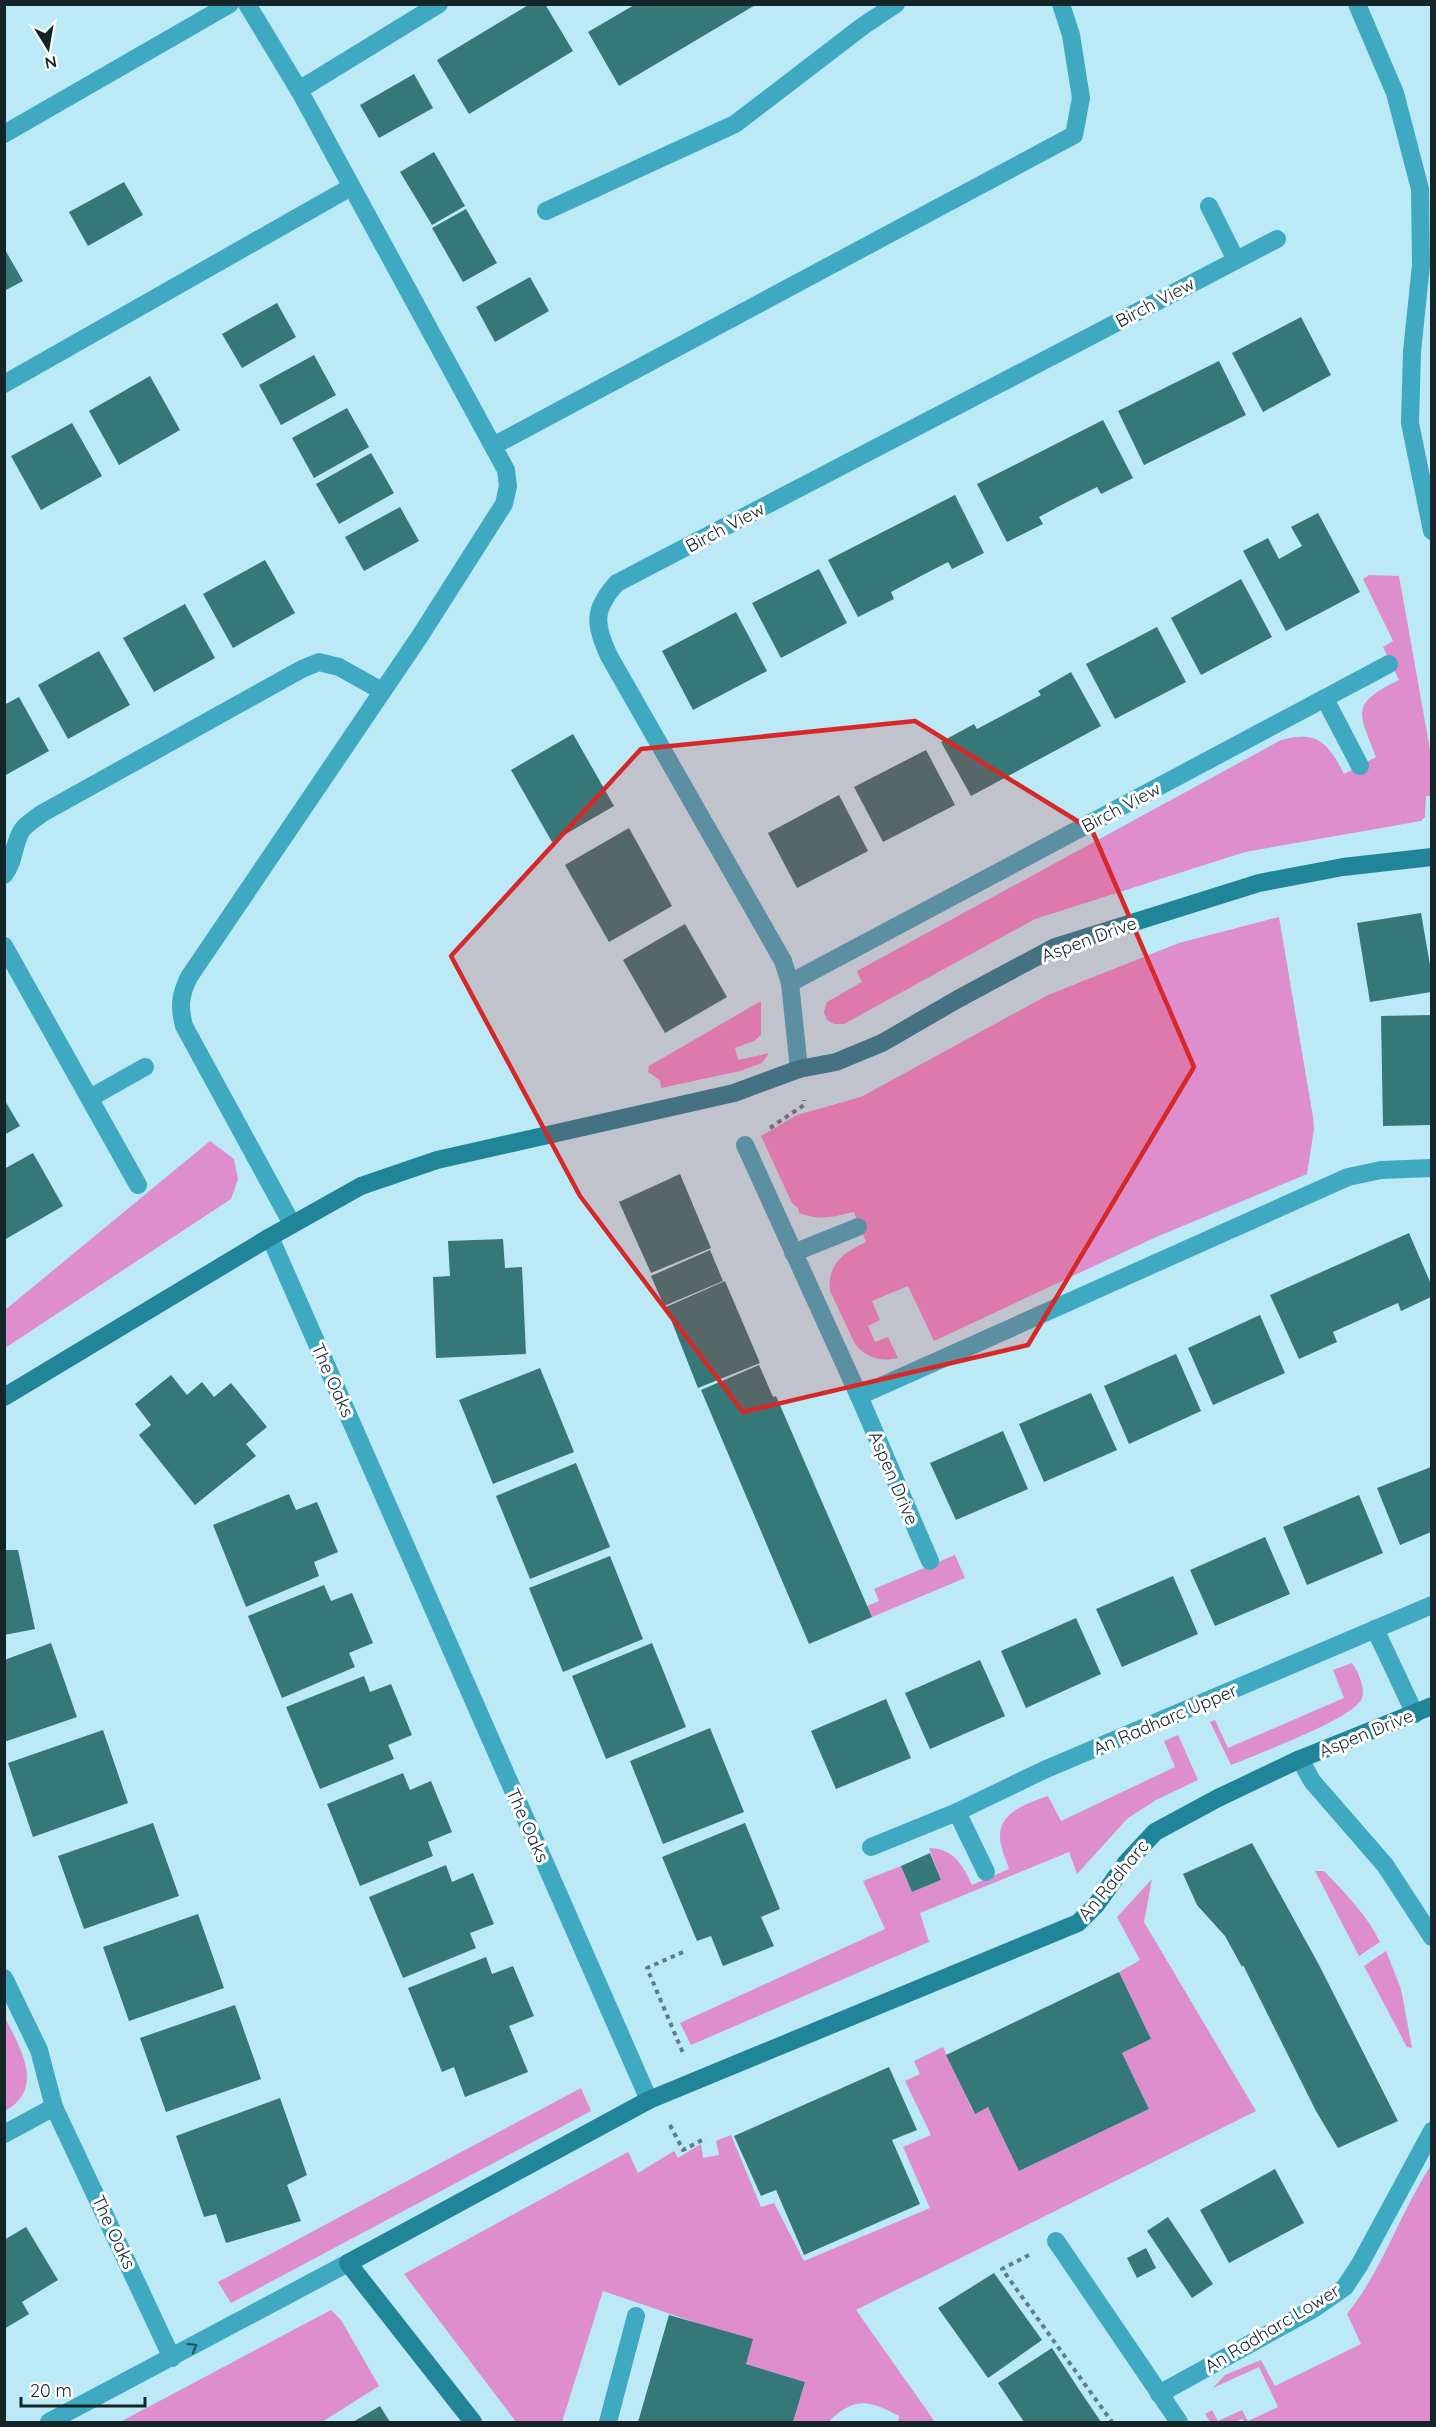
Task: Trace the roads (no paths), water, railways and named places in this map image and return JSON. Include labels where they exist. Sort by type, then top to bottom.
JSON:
[{"type":"street","points":[[4,134],[230,4]]},
{"type":"street","points":[[247,4],[299,90],[506,470],[508,486],[504,504],[382,691],[189,976],[181,994],[180,1010],[184,1026],[292,1224]]},
{"type":"street","points":[[299,90],[439,4]]},
{"type":"street","points":[[546,211],[735,124],[863,26],[896,4]]},
{"type":"street","points":[[493,446],[1074,135],[1081,98],[1071,35],[1061,4]]},
{"type":"street","points":[[1357,4],[1395,93],[1420,189],[1421,265],[1412,352],[1410,423],[1431,531]]},
{"type":"street","points":[[4,384],[351,187]]},
{"type":"street","points":[[1209,207],[1236,260]]},
{"type":"street","name":"Birch View","points":[[799,1069],[790,983],[783,961],[609,656],[601,639],[598,619],[603,598],[617,583],[1276,239]]},
{"type":"street","points":[[4,875],[12,865],[15,847],[22,829],[41,814],[302,669],[319,662],[339,667],[382,691]]},
{"type":"street","name":"Birch View","points":[[790,983],[1389,664]]},
{"type":"street","points":[[1325,699],[1360,766]]},
{"type":"street","name":"Aspen Drive","points":[[4,1397],[270,1236],[361,1186],[437,1160],[734,1093],[799,1069],[836,1062],[882,1043],[1055,947],[1259,883],[1343,867],[1431,857]]},
{"type":"street","points":[[4,946],[138,1185]]},
{"type":"street","points":[[90,1098],[146,1067]]},
{"type":"street","name":"Aspen Drive","points":[[745,1145],[859,1396],[930,1561]]},
{"type":"street","points":[[859,1396],[1348,1177],[1381,1170],[1431,1168]]},
{"type":"street","points":[[793,1253],[858,1227]]},
{"type":"street","name":"The Oaks","points":[[270,1236],[649,2100]]},
{"type":"street","name":"An Radharc Upper","points":[[871,1847],[957,1812],[1044,1770],[1431,1605]]},
{"type":"street","points":[[1375,1629],[1423,1710]]},
{"type":"street","name":"Aspen Drive","points":[[1300,1759],[1423,1710]]},
{"type":"street","points":[[1300,1759],[1312,1782],[1385,1865],[1431,1937]]},
{"type":"street","name":"An Radharc","points":[[649,2100],[1078,1923],[1096,1905],[1126,1863],[1155,1832],[1218,1798],[1300,1759]]},
{"type":"street","points":[[957,1812],[986,1872]]},
{"type":"street","name":"The Oaks","points":[[4,1978],[39,2050],[54,2107],[172,2358]]},
{"type":"street","points":[[49,2422],[649,2100]]},
{"type":"street","points":[[4,2134],[54,2107]]},
{"type":"street","name":"An Radharc Lower","points":[[1159,2394],[1315,2308],[1345,2286],[1431,2132]]},
{"type":"street","points":[[1056,2241],[1179,2422]]},
{"type":"street","points":[[348,2263],[473,2422]]},
{"type":"street","points":[[608,2422],[636,2316]]}]
